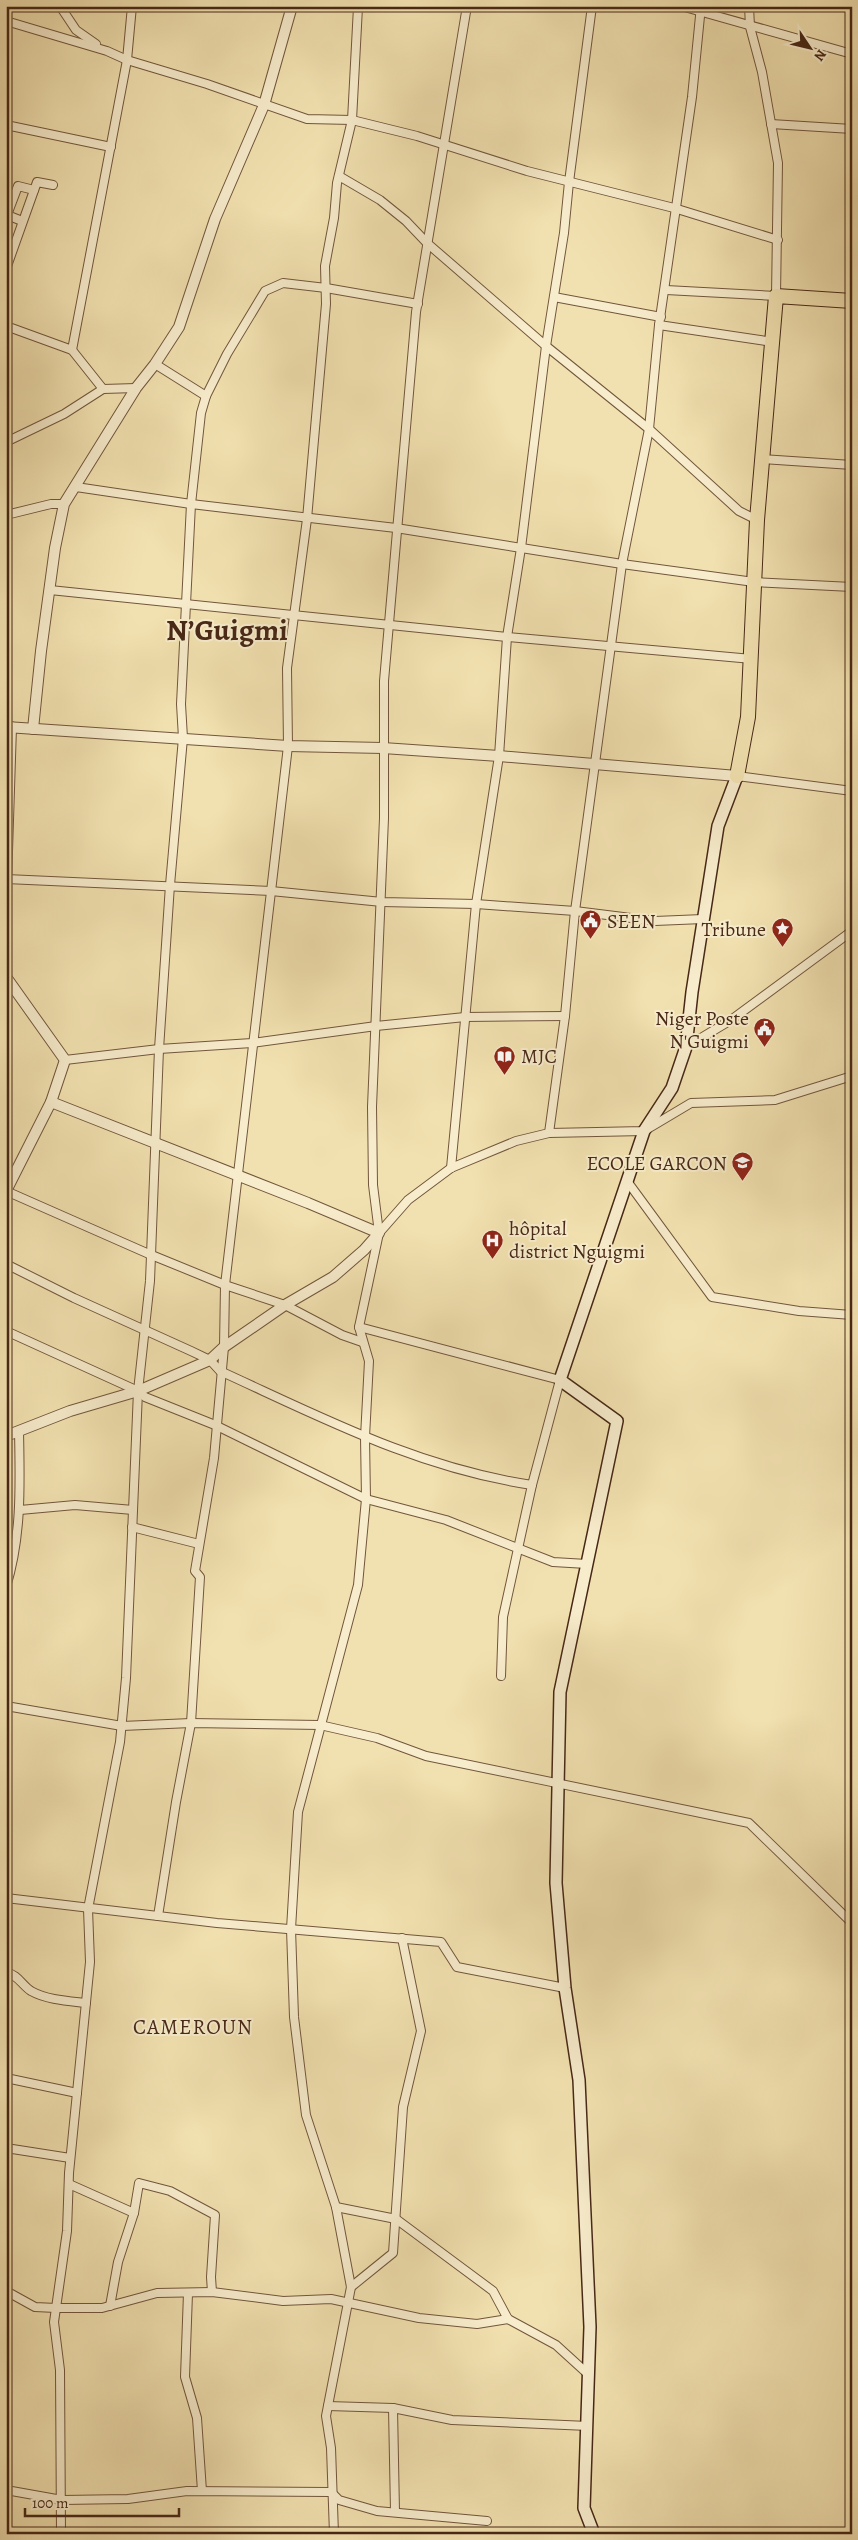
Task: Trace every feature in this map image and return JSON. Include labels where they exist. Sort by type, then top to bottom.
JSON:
[{"type":"highway","points":[[737,776],[748,717],[757,520],[776,296],[852,301]]},
{"type":"main road","points":[[594,2534],[584,2508],[589,2375],[586,2195],[581,2145],[579,2080],[565,1988],[556,1883],[560,1783],[560,1692],[618,1421],[560,1380],[644,1131],[672,1088],[686,1047],[703,919],[718,826],[737,776]]},
{"type":"street","points":[[60,6],[76,30],[107,50],[127,60],[207,84],[264,105],[307,119],[352,120],[417,136],[444,146],[568,182],[674,208],[778,240]]},
{"type":"street","points":[[72,350],[127,60],[132,6]]},
{"type":"street","points":[[33,729],[50,590],[64,504],[136,388],[155,364],[179,327],[215,219],[264,105],[292,6]]},
{"type":"street","points":[[334,2534],[331,2492],[331,2448],[326,2416],[351,2287],[336,2207],[306,2115],[294,2017],[291,1929],[298,1812],[358,1585],[366,1499],[365,1437],[369,1361],[359,1327],[379,1233],[373,1185],[372,1150],[382,902],[384,681],[396,528],[418,304],[467,6]]},
{"type":"street","points":[[451,1168],[476,904],[499,756],[507,637],[521,548],[546,346],[564,233],[568,182],[592,6]]},
{"type":"street","points":[[681,6],[701,10],[750,26],[852,54]]},
{"type":"street","points":[[666,290],[776,296],[778,163],[762,72],[750,26],[749,6]]},
{"type":"street","points":[[158,1916],[191,1723],[200,1577],[195,1571],[214,1458],[215,1425],[224,1347],[225,1285],[288,746],[287,668],[296,615],[307,519],[326,288],[325,266],[334,218],[339,176],[352,120],[358,7]]},
{"type":"street","points":[[549,1133],[565,1016],[575,911],[597,763],[622,564],[649,429],[659,325],[666,290],[674,208],[692,97],[701,10]]},
{"type":"street","points":[[6,21],[107,50]]},
{"type":"street","points":[[770,124],[852,129]]},
{"type":"street","points":[[6,125],[111,147]]},
{"type":"street","points":[[339,176],[380,200],[406,220],[427,243],[546,346],[649,429],[739,511],[757,520]]},
{"type":"street","points":[[6,269],[37,182],[53,185]]},
{"type":"street","points":[[22,221],[7,214],[18,186],[34,190]]},
{"type":"street","points":[[61,2534],[60,2370],[54,2322],[67,2231],[70,2158],[90,1962],[88,1909],[122,1726],[138,1392],[145,1330],[159,1049],[170,885],[183,738],[181,704],[191,504],[201,413],[206,396],[244,324],[265,291],[283,283],[326,288],[418,304]]},
{"type":"street","points":[[554,296],[661,316]]},
{"type":"street","points":[[659,325],[773,342]]},
{"type":"street","points":[[6,326],[72,350],[103,389]]},
{"type":"street","points":[[155,364],[206,396]]},
{"type":"street","points":[[6,442],[64,414],[103,389],[136,388]]},
{"type":"street","points":[[762,459],[852,465]]},
{"type":"street","points":[[76,487],[307,519],[396,528],[622,564],[754,582],[852,587]]},
{"type":"street","points":[[6,515],[51,504],[64,504]]},
{"type":"street","points":[[50,590],[507,637],[752,659]]},
{"type":"street","points":[[703,919],[655,921],[575,911],[476,904],[382,902],[271,891],[170,885],[6,881],[9,727],[288,746],[383,748],[597,763],[737,776],[852,791]]},
{"type":"street","points":[[686,1047],[731,1020],[852,931]]},
{"type":"street","points":[[6,978],[65,1060]]},
{"type":"street","points":[[65,1060],[159,1049],[252,1043],[376,1026],[465,1017],[565,1016]]},
{"type":"street","points":[[65,1060],[51,1102],[6,1191],[149,1254],[225,1285],[285,1305],[342,1335],[362,1342]]},
{"type":"street","points":[[6,1436],[70,1411],[138,1392],[210,1360],[224,1347],[285,1305],[333,1277],[364,1250],[408,1200],[451,1168],[516,1142],[549,1133],[644,1131],[691,1103],[775,1100],[852,1076]]},
{"type":"street","points":[[51,1102],[379,1233]]},
{"type":"street","points":[[627,1181],[712,1296],[799,1310],[852,1315]]},
{"type":"street","points":[[6,1264],[74,1298],[210,1360],[220,1371],[407,1455],[491,1479],[532,1485]]},
{"type":"street","points":[[359,1327],[560,1380],[532,1485],[503,1617],[501,1676]]},
{"type":"street","points":[[6,1331],[138,1392],[145,1397],[215,1425],[366,1499],[446,1520],[553,1562],[587,1564]]},
{"type":"street","points":[[6,1587],[11,1572],[20,1510],[19,1431]]},
{"type":"street","points":[[20,1510],[75,1505],[133,1510]]},
{"type":"street","points":[[132,1527],[199,1544]]},
{"type":"street","points":[[6,1706],[122,1726],[191,1723],[320,1725],[377,1738],[426,1756],[749,1822],[852,1923]]},
{"type":"street","points":[[6,1898],[88,1909],[441,1942],[457,1967],[565,1988]]},
{"type":"street","points":[[351,2287],[393,2252],[403,2106],[421,2031],[402,1938]]},
{"type":"street","points":[[6,1972],[20,1979],[31,1990],[58,2000],[86,2003]]},
{"type":"street","points":[[6,2078],[77,2093]]},
{"type":"street","points":[[6,2148],[70,2158]]},
{"type":"street","points":[[110,2306],[118,2262],[134,2213],[139,2183],[170,2192],[216,2215],[210,2278],[212,2292]]},
{"type":"street","points":[[69,2184],[134,2213]]},
{"type":"street","points":[[336,2207],[396,2219],[493,2290],[508,2319],[556,2345],[589,2375]]},
{"type":"street","points":[[6,2291],[35,2306],[56,2308],[102,2308],[157,2293],[212,2292],[283,2301],[331,2299],[419,2318],[477,2324],[508,2319]]},
{"type":"street","points":[[188,2293],[185,2377],[197,2418],[202,2491]]},
{"type":"street","points":[[328,2406],[393,2408],[452,2420],[588,2426]]},
{"type":"street","points":[[393,2408],[395,2512]]},
{"type":"street","points":[[6,2490],[62,2500],[128,2499],[202,2491],[331,2492],[339,2500],[377,2511],[486,2522]]},
{"type":"place","name":"SEEN","points":[[591,940]]},
{"type":"place","name":"Tribune","points":[[782,948]]},
{"type":"place","name":"Niger Poste N'Guigmi","points":[[765,1048]]},
{"type":"place","name":"MJC","points":[[505,1075]]},
{"type":"place","name":"ECOLE GARCON","points":[[743,1182]]},
{"type":"place","name":"hôpital district Nguigmi","points":[[493,1259]]},
{"type":"district","name":"N’Guigmi","points":[[227,630]]},
{"type":"district","name":"CAMEROUN","points":[[193,2027]]}]
